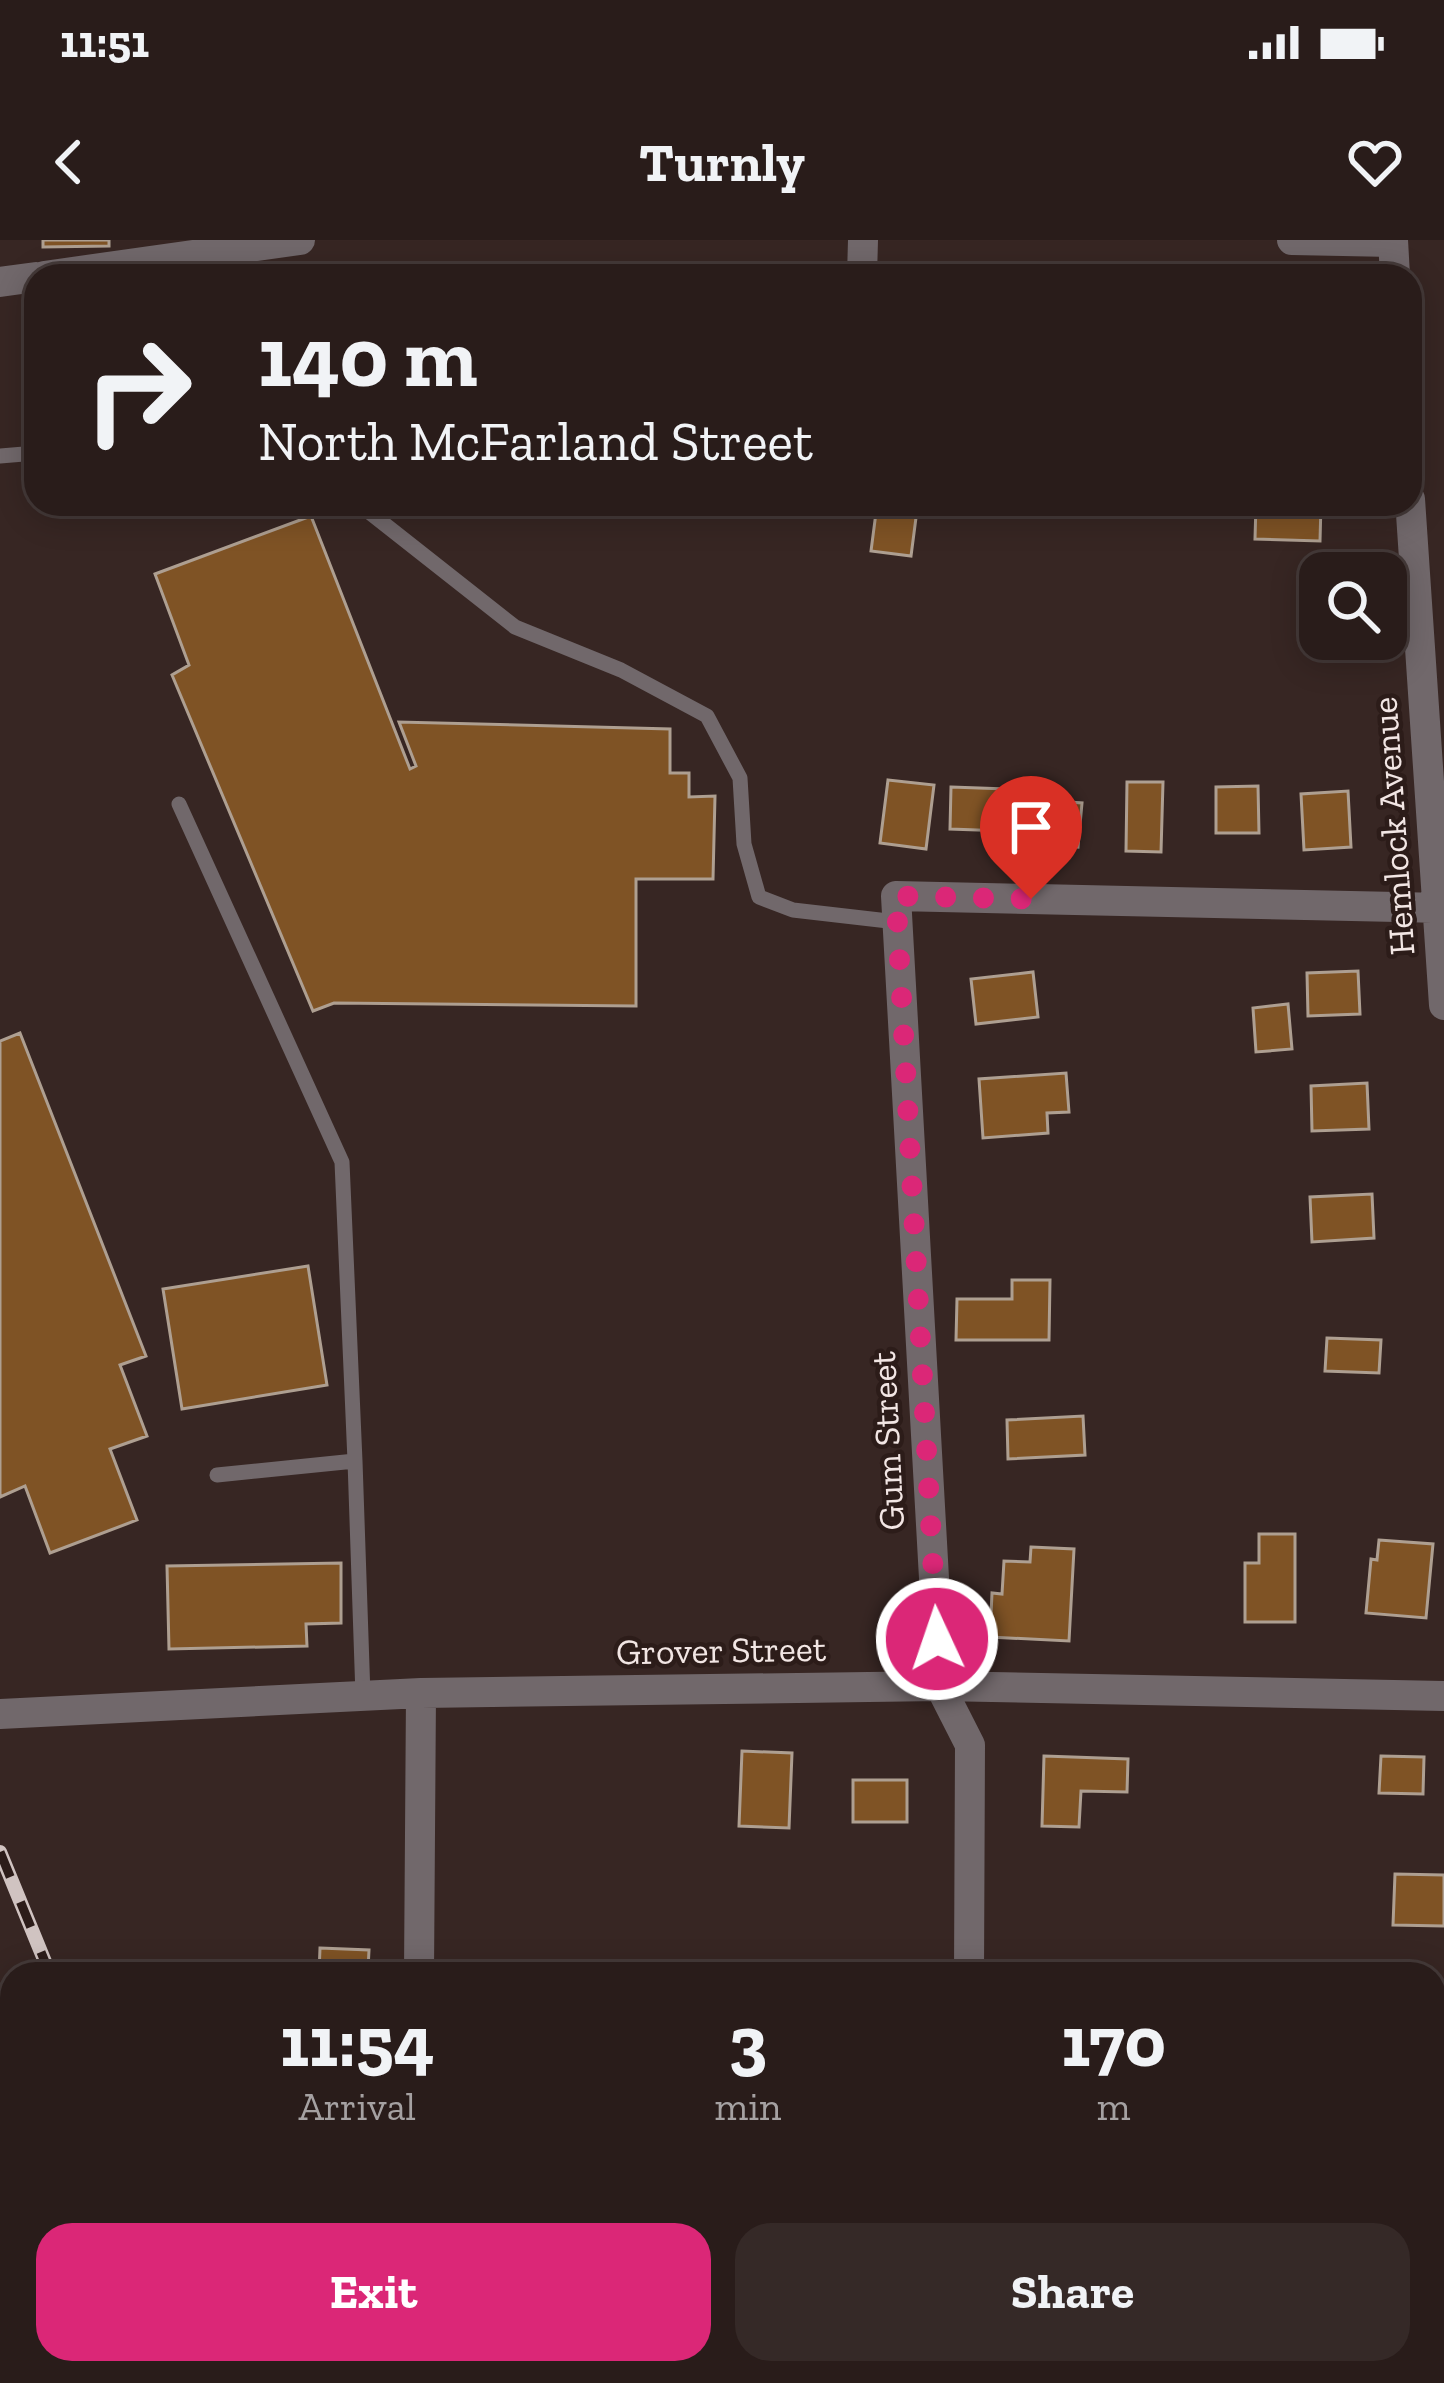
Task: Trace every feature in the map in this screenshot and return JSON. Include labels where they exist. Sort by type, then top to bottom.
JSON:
[{"type":"street","points":[[127,264],[300,240]]},
{"type":"street","points":[[1292,240],[1393,241]]},
{"type":"street","name":"Hemlock Avenue","points":[[1411,516],[1444,1004]]},
{"type":"street","points":[[896,909],[1440,908]]},
{"type":"street","name":"Gum Street","points":[[896,909],[940,1686],[970,1745],[969,1962]]},
{"type":"street","name":"Grover Street","points":[[0,1714],[421,1694],[940,1686],[1444,1696]]},
{"type":"street","points":[[419,1962],[421,1694]]},
{"type":"lane","points":[[374,516],[515,627],[621,670],[707,716],[740,778],[744,844],[759,896],[793,910],[896,909]]},
{"type":"lane","points":[[178,804],[342,1162],[363,1696]]},
{"type":"lane","points":[[217,1475],[355,1461]]},
{"type":"building","points":[[43,240],[109,240],[109,246],[43,247]]},
{"type":"building","points":[[311,516],[410,769],[416,766],[399,722],[670,729],[670,773],[689,773],[689,797],[715,796],[713,879],[636,879],[636,1006],[334,1003],[313,1011],[172,675],[189,665],[155,574]]},
{"type":"building","points":[[876,516],[916,516],[911,556],[871,551]]},
{"type":"building","points":[[1256,516],[1321,516],[1320,541],[1255,539]]},
{"type":"building","points":[[888,780],[934,785],[926,849],[880,843]]},
{"type":"building","points":[[1127,782],[1163,782],[1161,852],[1126,851]]},
{"type":"building","points":[[1258,786],[1259,833],[1216,833],[1216,787]]},
{"type":"building","points":[[951,787],[1006,789],[1005,831],[950,829]]},
{"type":"building","points":[[1348,791],[1351,847],[1304,850],[1301,794]]},
{"type":"building","points":[[1040,800],[1082,803],[1078,847],[1036,843]]},
{"type":"building","points":[[1358,971],[1360,1014],[1308,1016],[1307,973]]},
{"type":"building","points":[[1033,972],[1038,1017],[976,1024],[971,979]]},
{"type":"building","points":[[1288,1004],[1292,1049],[1256,1052],[1253,1008]]},
{"type":"building","points":[[20,1033],[146,1356],[120,1365],[147,1436],[110,1449],[137,1520],[50,1553],[25,1486],[0,1497],[0,1041]]},
{"type":"building","points":[[1066,1073],[1069,1112],[1047,1113],[1048,1133],[983,1138],[979,1079]]},
{"type":"building","points":[[1367,1083],[1369,1129],[1312,1131],[1311,1086]]},
{"type":"building","points":[[1372,1194],[1374,1238],[1312,1242],[1310,1197]]},
{"type":"building","points":[[308,1266],[327,1385],[182,1409],[163,1289]]},
{"type":"building","points":[[1012,1280],[1050,1280],[1049,1340],[956,1340],[957,1299],[1012,1299]]},
{"type":"building","points":[[1327,1338],[1381,1340],[1379,1373],[1325,1371]]},
{"type":"building","points":[[1083,1416],[1085,1455],[1008,1459],[1007,1420]]},
{"type":"building","points":[[1259,1534],[1295,1534],[1295,1622],[1245,1622],[1245,1563],[1259,1563]]},
{"type":"building","points":[[1379,1540],[1433,1544],[1426,1618],[1366,1613],[1371,1559],[1377,1560]]},
{"type":"building","points":[[1031,1547],[1074,1549],[1069,1641],[990,1637],[992,1593],[1002,1594],[1004,1561],[1030,1562]]},
{"type":"building","points":[[341,1563],[341,1623],[306,1624],[307,1646],[169,1649],[167,1566]]},
{"type":"building","points":[[742,1751],[792,1753],[789,1828],[739,1826]]},
{"type":"building","points":[[1044,1756],[1128,1759],[1127,1792],[1081,1791],[1079,1827],[1042,1826]]},
{"type":"building","points":[[1381,1756],[1424,1757],[1423,1794],[1379,1793]]},
{"type":"building","points":[[853,1780],[907,1780],[907,1822],[853,1822]]},
{"type":"building","points":[[1395,1874],[1444,1875],[1444,1926],[1393,1925]]},
{"type":"building","points":[[320,1948],[369,1950],[368,1962],[319,1962]]},
{"type":"railway","points":[[0,1852],[45,1962]]},
{"type":"route","points":[[937,1639],[896,896],[1031,899]]}]
